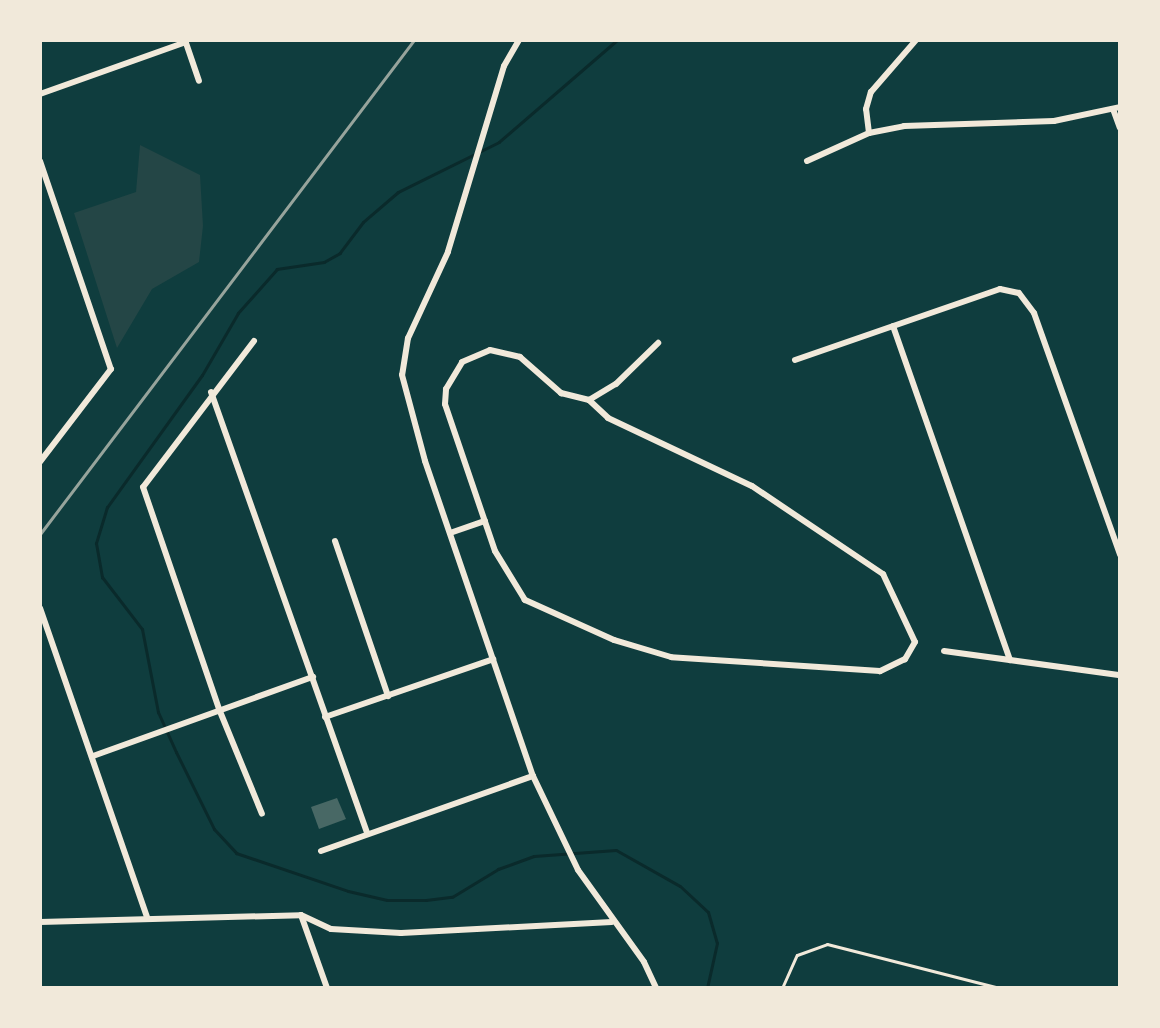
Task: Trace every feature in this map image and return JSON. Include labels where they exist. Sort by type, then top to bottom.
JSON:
[{"type":"street","points":[[519,40],[504,66],[481,134],[448,252],[408,338],[402,375],[450,533],[533,776],[578,870],[612,922],[644,962],[656,988]]},
{"type":"street","points":[[869,133],[866,109],[871,92],[916,40]]},
{"type":"street","points":[[40,94],[185,41],[199,81]]},
{"type":"street","points":[[807,161],[869,133],[939,122],[1054,121],[1117,108],[1120,128]]},
{"type":"street","points":[[40,161],[110,358],[111,369],[40,462]]},
{"type":"street","points":[[795,360],[1000,289],[1019,293],[1034,313],[1120,555]]},
{"type":"street","points":[[893,326],[1010,660]]},
{"type":"street","points":[[254,341],[211,392],[143,487],[219,709],[262,814]]},
{"type":"street","points":[[589,400],[616,384],[658,343]]},
{"type":"street","points":[[490,350],[504,350],[532,366],[561,393],[589,400],[608,418],[752,486],[883,574],[915,642],[905,659],[880,671],[756,666],[671,657],[614,640],[525,600],[503,567],[485,521],[445,404],[446,389],[462,362],[490,350]]},
{"type":"street","points":[[211,392],[367,833]]},
{"type":"street","points":[[450,533],[485,521]]},
{"type":"street","points":[[335,541],[388,696]]},
{"type":"street","points":[[40,608],[147,917]]},
{"type":"street","points":[[944,651],[1120,675]]},
{"type":"street","points":[[325,717],[493,659]]},
{"type":"street","points":[[93,756],[313,677]]},
{"type":"street","points":[[321,851],[533,776]]},
{"type":"street","points":[[40,922],[301,915],[331,929],[401,933],[612,922]]},
{"type":"street","points":[[301,915],[327,988]]},
{"type":"lane","points":[[782,988],[797,955],[827,944],[1000,988]]},
{"type":"shaded area","points":[[140,145],[200,175],[203,226],[199,262],[152,289],[117,348],[74,213],[136,192]]},
{"type":"building","points":[[337,798],[346,819],[319,829],[311,807]]},
{"type":"waterway","points":[[617,40],[499,142],[398,192],[363,222],[340,253],[324,262],[277,269],[238,313],[202,375],[107,507],[96,543],[102,577],[142,629],[158,712],[176,752],[214,829],[236,853],[348,891],[387,900],[426,900],[452,897],[498,869],[534,856],[616,850],[680,886],[708,912],[717,943],[707,988]]},
{"type":"railway","points":[[40,534],[414,40]]}]
